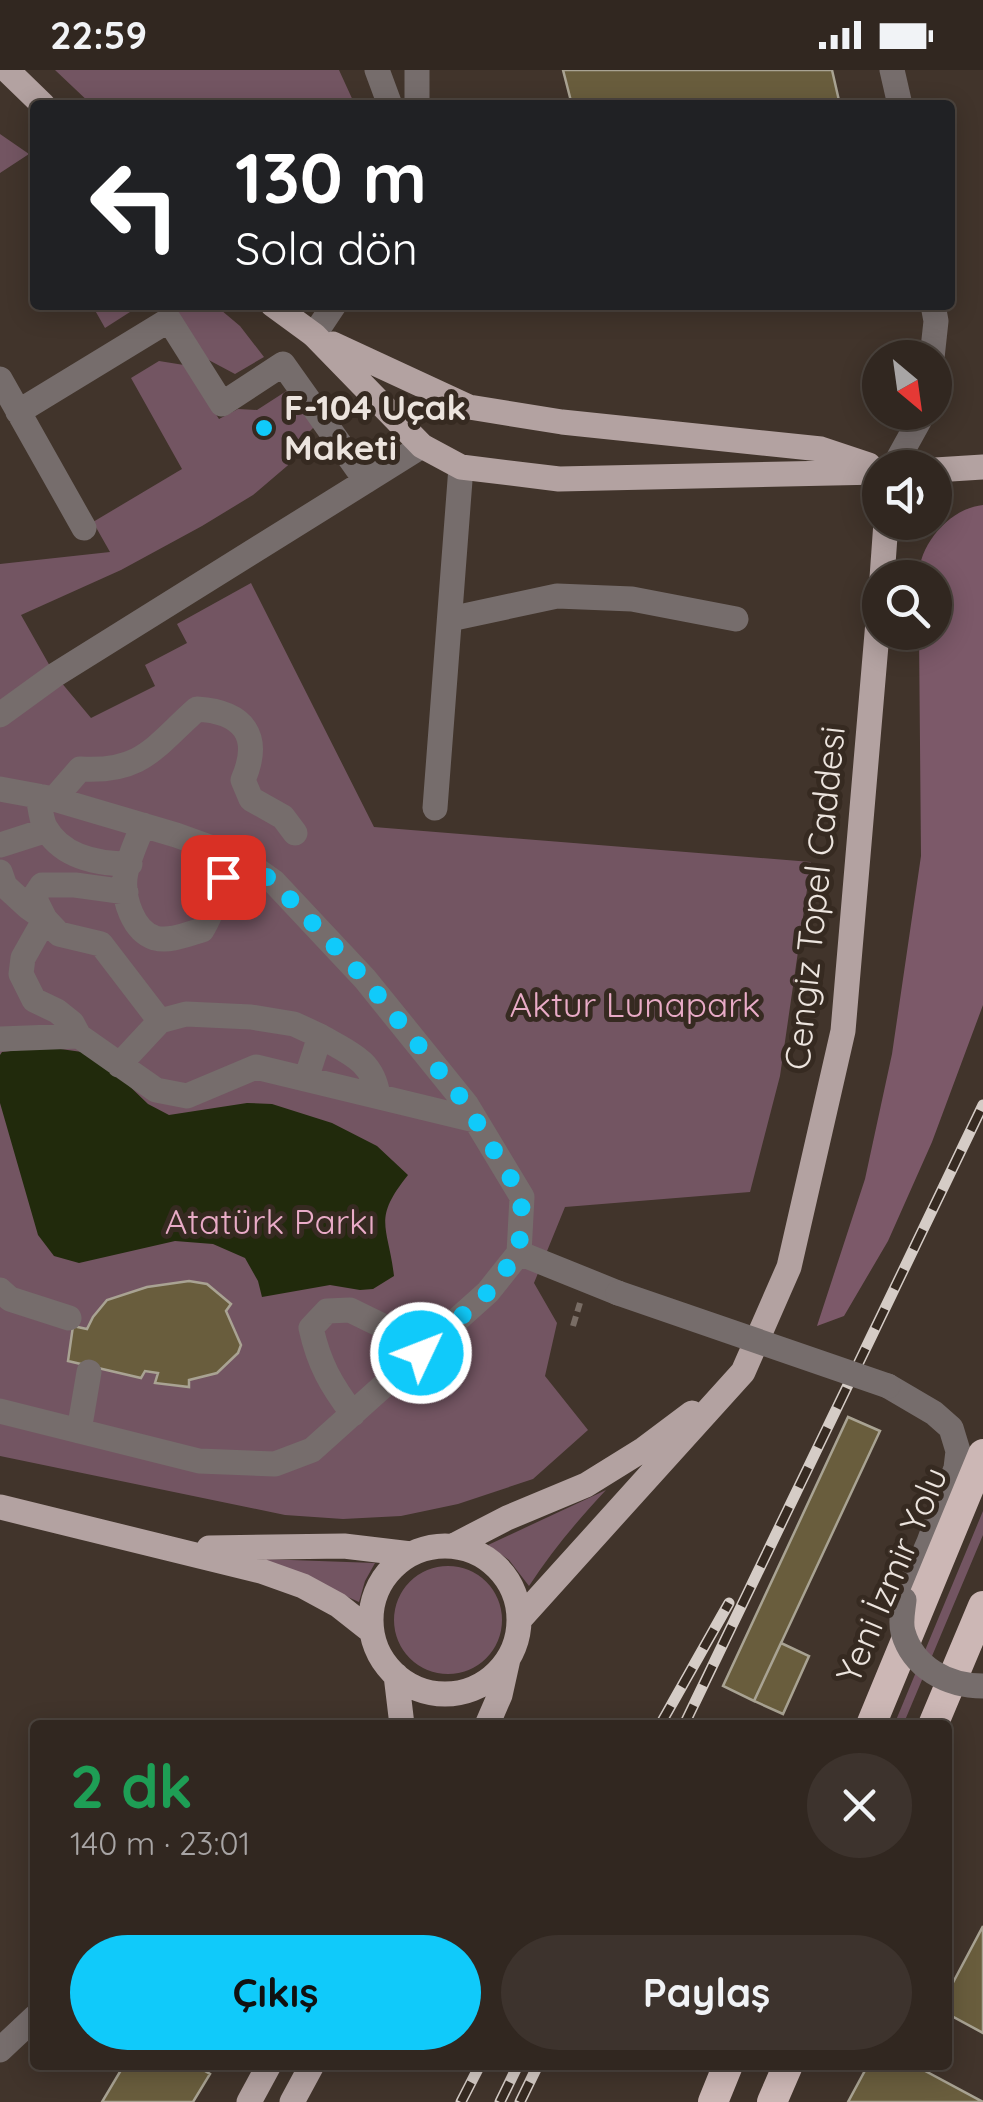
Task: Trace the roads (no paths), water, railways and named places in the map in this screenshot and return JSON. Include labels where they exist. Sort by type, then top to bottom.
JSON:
[{"type":"highway","name":"Yeni İzmir Yolu","points":[[872,1720],[983,1454]]},
{"type":"highway","points":[[935,1720],[983,1606]]},
{"type":"highway","points":[[713,2102],[726,2070]]},
{"type":"highway","points":[[772,2102],[786,2070]]},
{"type":"main road","points":[[7,70],[38,100]]},
{"type":"main road","points":[[280,310],[314,336],[422,446],[462,466],[559,480],[862,471]]},
{"type":"main road","points":[[314,336],[469,407],[562,422],[821,450],[862,464]]},
{"type":"main road","points":[[952,469],[983,468]]},
{"type":"main road","name":"Cengiz Topel Caddesi","points":[[489,1720],[518,1634],[519,1620],[743,1372],[789,1266],[843,1031],[876,650]]},
{"type":"main road","name":"Cengiz Topel Caddesi","points":[[174,1548],[344,1546],[411,1554],[453,1546],[586,1485],[644,1449],[743,1372]]},
{"type":"main road","name":"Cengiz Topel Caddesi","points":[[0,1507],[174,1548],[303,1586],[338,1605],[371,1631],[384,1663],[396,1676]]},
{"type":"main road","points":[[453,1546],[492,1562],[507,1578],[516,1598],[519,1620]]},
{"type":"main road","points":[[371,1631],[375,1594],[396,1564],[411,1554]]},
{"type":"main road","points":[[396,1676],[413,1687],[455,1694],[494,1676],[508,1659]]},
{"type":"main road","points":[[396,1676],[401,1720]]},
{"type":"main road","points":[[250,2102],[266,2070]]},
{"type":"main road","points":[[292,2102],[309,2070]]},
{"type":"street","points":[[377,70],[388,100]]},
{"type":"street","points":[[417,70],[417,100]]},
{"type":"street","points":[[892,70],[899,100]]},
{"type":"street","points":[[314,336],[331,310]]},
{"type":"street","points":[[934,310],[934,340]]},
{"type":"street","points":[[18,412],[169,320],[222,404],[283,364],[366,481]]},
{"type":"street","points":[[0,379],[84,528]]},
{"type":"street","points":[[0,715],[56,675],[422,446]]},
{"type":"street","points":[[436,808],[462,466]]},
{"type":"street","points":[[450,619],[557,596],[632,599],[736,618]]},
{"type":"street","points":[[130,864],[104,864],[59,845],[44,826],[46,798],[80,769],[130,764],[165,742],[197,710],[230,716],[245,727],[252,743],[244,780],[251,799],[283,817],[295,832]]},
{"type":"street","points":[[0,789],[143,825],[233,855],[274,882],[365,979],[466,1104],[522,1197],[519,1252],[488,1292],[312,1450],[274,1464],[199,1461],[0,1411]]},
{"type":"street","points":[[143,825],[125,877],[126,904],[137,924],[154,938],[176,938],[202,930],[212,915],[233,855]]},
{"type":"street","points":[[0,844],[47,830]]},
{"type":"street","points":[[1,876],[5,886],[59,934],[101,944],[145,931]]},
{"type":"street","points":[[45,919],[34,897],[42,885],[126,892]]},
{"type":"street","points":[[45,919],[23,958],[21,974],[34,1000],[57,1012],[79,1036],[156,1090],[187,1096],[256,1068],[475,1120]]},
{"type":"street","points":[[101,944],[160,1021]]},
{"type":"street","points":[[119,1065],[160,1021],[186,1014],[251,1017],[294,1024],[363,1061],[376,1080],[378,1096]]},
{"type":"street","points":[[0,1039],[79,1036]]},
{"type":"street","points":[[306,1080],[320,1036]]},
{"type":"street","points":[[519,1252],[618,1293],[888,1386],[934,1413],[951,1428],[958,1451],[956,1468],[904,1600],[902,1630],[913,1654],[936,1676],[954,1683],[983,1686]]},
{"type":"street","points":[[0,1290],[10,1299],[69,1318]]},
{"type":"street","points":[[353,1414],[318,1357],[312,1328],[327,1311],[350,1310],[394,1331],[421,1353]]},
{"type":"street","points":[[79,1431],[89,1372]]},
{"type":"street","points":[[0,2050],[30,2022]]},
{"type":"railway","points":[[686,1720],[983,1105]]},
{"type":"railway","points":[[663,1720],[729,1603]]},
{"type":"railway","points":[[461,2102],[477,2070]]},
{"type":"railway","points":[[500,2102],[516,2070]]},
{"type":"railway","points":[[520,2102],[536,2070]]},
{"type":"place","name":"F-104 Uçak Maketi","points":[[264,428]]},
{"type":"park label","name":"Aktur Lunapark","points":[[635,1005]]},
{"type":"park label","name":"Atatürk Parkı","points":[[270,1222]]}]
